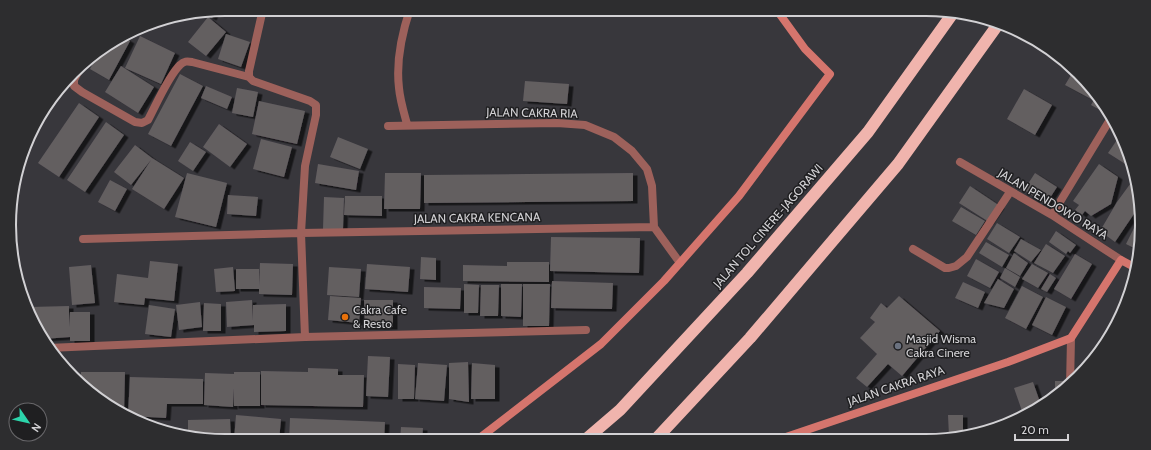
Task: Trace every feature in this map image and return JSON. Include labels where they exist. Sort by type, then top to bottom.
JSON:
[{"type":"highway","name":"JALAN TOL CINERE-JAGORAWI","points":[[592,434],[620,410],[747,273],[858,144],[950,18]]},
{"type":"highway","points":[[661,434],[750,338],[898,164],[995,28]]},
{"type":"highway","points":[[657,434],[678,415]]},
{"type":"street","points":[[249,77],[261,16]]},
{"type":"street","points":[[407,16],[405,22],[399,63],[399,88],[407,124]]},
{"type":"street","points":[[485,434],[601,344],[664,281],[739,196],[830,74],[805,49],[781,16]]},
{"type":"street","points":[[74,80],[74,86],[82,92],[135,122],[142,123],[148,120],[172,76],[181,64],[186,61],[249,77],[254,81],[316,104],[316,115],[305,166],[301,233],[305,337]]},
{"type":"street","name":"JALAN CAKRA RIA","points":[[388,126],[407,124],[557,123],[585,125],[614,137],[632,151],[647,170],[652,186],[654,227]]},
{"type":"street","points":[[1052,216],[1108,123]]},
{"type":"street","name":"JALAN PENDOWO RAYA","points":[[960,162],[1052,216],[1131,265]]},
{"type":"street","points":[[913,249],[944,268],[956,266],[972,251],[1010,192]]},
{"type":"street","points":[[654,227],[680,263]]},
{"type":"street","name":"JALAN CAKRA KENCANA","points":[[83,239],[301,233],[654,227]]},
{"type":"street","points":[[1070,376],[1071,338],[1121,260]]},
{"type":"street","points":[[57,349],[305,337],[586,330]]},
{"type":"street","name":"JALAN CAKRA RAYA","points":[[795,434],[1008,362],[1071,338]]},
{"type":"building","points":[[208,17],[226,32],[206,56],[188,42]]},
{"type":"building","points":[[226,34],[250,42],[241,67],[218,59]]},
{"type":"building","points":[[140,36],[175,53],[161,84],[125,68]]},
{"type":"building","points":[[128,40],[130,41],[109,80],[90,69],[93,63],[109,51],[120,44]]},
{"type":"building","points":[[121,66],[154,87],[138,113],[105,92]]},
{"type":"building","points":[[180,74],[203,86],[171,146],[148,134]]},
{"type":"building","points":[[1071,75],[1093,100],[1093,100],[1065,85]]},
{"type":"building","points":[[525,81],[569,84],[567,104],[523,101]]},
{"type":"building","points":[[206,86],[232,97],[227,109],[201,98]]},
{"type":"building","points":[[237,88],[258,92],[253,117],[232,113]]},
{"type":"building","points":[[1024,89],[1052,105],[1035,135],[1007,119]]},
{"type":"building","points":[[1094,100],[1101,110],[1091,105]]},
{"type":"building","points":[[259,101],[305,111],[297,144],[252,134]]},
{"type":"building","points":[[79,103],[99,117],[59,177],[38,163]]},
{"type":"building","points":[[106,122],[124,135],[85,192],[67,180]]},
{"type":"building","points":[[219,124],[247,144],[230,167],[203,147]]},
{"type":"building","points":[[338,137],[368,149],[360,169],[330,157]]},
{"type":"building","points":[[261,139],[292,147],[284,177],[253,169]]},
{"type":"building","points":[[1117,140],[1126,164],[1108,153]]},
{"type":"building","points":[[190,142],[206,152],[193,171],[178,161]]},
{"type":"building","points":[[135,145],[152,158],[184,178],[164,209],[132,189],[151,160],[131,185],[114,172]]},
{"type":"building","points":[[318,164],[359,171],[356,190],[315,183]]},
{"type":"building","points":[[1099,164],[1118,177],[1111,204],[1091,216],[1085,211],[1082,215],[1075,210],[1079,205],[1073,201]]},
{"type":"building","points":[[187,173],[227,183],[216,227],[175,217]]},
{"type":"building","points":[[385,173],[421,173],[420,209],[384,209]]},
{"type":"building","points":[[633,173],[633,201],[424,203],[424,175]]},
{"type":"building","points":[[1035,173],[1057,187],[1046,204],[1024,190]]},
{"type":"building","points":[[110,180],[127,189],[115,211],[98,202]]},
{"type":"building","points":[[1131,183],[1135,212],[1115,242],[1100,231],[1117,202]]},
{"type":"building","points":[[970,186],[1000,206],[989,222],[959,203]]},
{"type":"building","points":[[228,195],[258,197],[256,216],[227,214]]},
{"type":"building","points":[[345,196],[382,196],[382,216],[344,215]]},
{"type":"building","points":[[324,197],[344,198],[343,229],[323,229]]},
{"type":"building","points":[[961,207],[985,221],[976,235],[952,221]]},
{"type":"building","points":[[997,223],[1020,237],[1009,253],[987,239]]},
{"type":"building","points":[[1135,226],[1134,248],[1126,244]]},
{"type":"building","points":[[1056,231],[1076,245],[1070,253],[1068,251],[1066,254],[1049,242]]},
{"type":"building","points":[[551,237],[640,238],[639,273],[550,271]]},
{"type":"building","points":[[1021,239],[1041,250],[1031,262],[1014,251]]},
{"type":"building","points":[[986,242],[1009,255],[1002,267],[979,253]]},
{"type":"building","points":[[1046,244],[1065,256],[1053,273],[1034,263]]},
{"type":"building","points":[[1014,253],[1028,263],[1020,276],[1006,268]]},
{"type":"building","points":[[1075,254],[1092,264],[1071,299],[1054,289]]},
{"type":"building","points":[[421,257],[436,258],[436,280],[420,279]]},
{"type":"building","points":[[976,259],[999,272],[990,288],[967,276]]},
{"type":"building","points":[[150,261],[178,264],[174,301],[145,298],[144,305],[114,302],[117,274],[148,278]]},
{"type":"building","points":[[507,262],[549,262],[549,282],[463,281],[463,265],[507,266]]},
{"type":"building","points":[[260,263],[293,264],[292,295],[259,294],[259,289],[236,289],[236,269],[259,269],[259,286]]},
{"type":"building","points":[[367,264],[410,267],[408,292],[365,289]]},
{"type":"building","points":[[1032,264],[1048,273],[1038,288],[1022,279]]},
{"type":"building","points":[[91,265],[95,303],[72,305],[69,267]]},
{"type":"building","points":[[233,267],[235,291],[216,292],[214,269]]},
{"type":"building","points":[[329,267],[361,269],[359,297],[327,295]]},
{"type":"building","points":[[1005,268],[1020,277],[1015,287],[1000,278]]},
{"type":"building","points":[[1050,274],[1056,278],[1047,292],[1041,289]]},
{"type":"building","points":[[998,279],[1014,289],[1004,308],[984,303]]},
{"type":"building","points":[[552,281],[613,283],[612,309],[551,308]]},
{"type":"building","points":[[963,282],[985,292],[978,308],[955,298]]},
{"type":"building","points":[[464,284],[479,285],[478,313],[464,313]]},
{"type":"building","points":[[501,284],[522,284],[521,317],[501,316]]},
{"type":"building","points":[[523,284],[550,284],[549,326],[523,326]]},
{"type":"building","points":[[481,285],[499,285],[498,316],[480,316]]},
{"type":"building","points":[[1022,286],[1043,297],[1026,329],[1005,318]]},
{"type":"building","points":[[424,287],[461,288],[460,309],[424,308]]},
{"type":"building","points":[[330,296],[361,298],[359,323],[328,320]]},
{"type":"building","name":"Masjid Wisma Cakra Cinere","points":[[899,296],[940,331],[902,376],[888,364],[867,387],[856,378],[877,354],[860,338],[875,322],[870,318],[881,303],[887,308]]},
{"type":"building","points":[[1046,297],[1066,307],[1052,335],[1032,325]]},
{"type":"building","points":[[252,300],[253,321],[253,305],[286,304],[286,331],[254,332],[254,325],[227,327],[226,302]]},
{"type":"building","points":[[364,300],[393,300],[393,327],[365,327]]},
{"type":"building","points":[[200,302],[202,327],[179,330],[176,305]]},
{"type":"building","points":[[204,303],[221,304],[221,331],[203,331]]},
{"type":"building","points":[[149,305],[175,309],[171,337],[145,334]]},
{"type":"building","points":[[69,306],[69,327],[70,312],[90,312],[90,341],[70,341],[70,337],[49,339],[33,307]]},
{"type":"building","points":[[368,356],[390,357],[388,397],[366,396]]},
{"type":"building","points":[[468,362],[469,402],[449,399],[449,363]]},
{"type":"building","points":[[418,363],[447,365],[444,401],[415,399]]},
{"type":"building","points":[[472,363],[495,365],[495,399],[471,399]]},
{"type":"building","points":[[398,364],[415,365],[414,399],[398,399]]},
{"type":"building","points":[[308,368],[338,369],[338,375],[364,375],[363,407],[261,405],[261,371],[308,372]]},
{"type":"building","points":[[81,372],[125,372],[124,408],[109,399],[81,377]]},
{"type":"building","points":[[234,372],[260,372],[260,406],[234,406],[234,388],[233,407],[204,405],[205,373],[234,374]]},
{"type":"building","points":[[130,377],[203,379],[203,404],[167,404],[166,418],[142,417],[128,410]]},
{"type":"building","points":[[1055,381],[1065,381],[1064,382],[1055,389]]},
{"type":"building","points":[[1033,382],[1039,400],[1022,410],[1014,388]]},
{"type":"building","points":[[236,415],[281,419],[280,434],[235,434]]},
{"type":"building","points":[[948,415],[963,415],[963,431],[949,433]]},
{"type":"building","points":[[290,418],[385,422],[384,434],[289,434]]},
{"type":"building","points":[[230,419],[231,434],[211,434],[188,431],[188,420]]},
{"type":"building","points":[[401,427],[423,428],[422,434],[400,434]]},
{"type":"place","name":"Cakra Cafe & Resto","points":[[345,317]]},
{"type":"place","name":"Masjid Wisma Cakra Cinere","points":[[898,346]]}]
